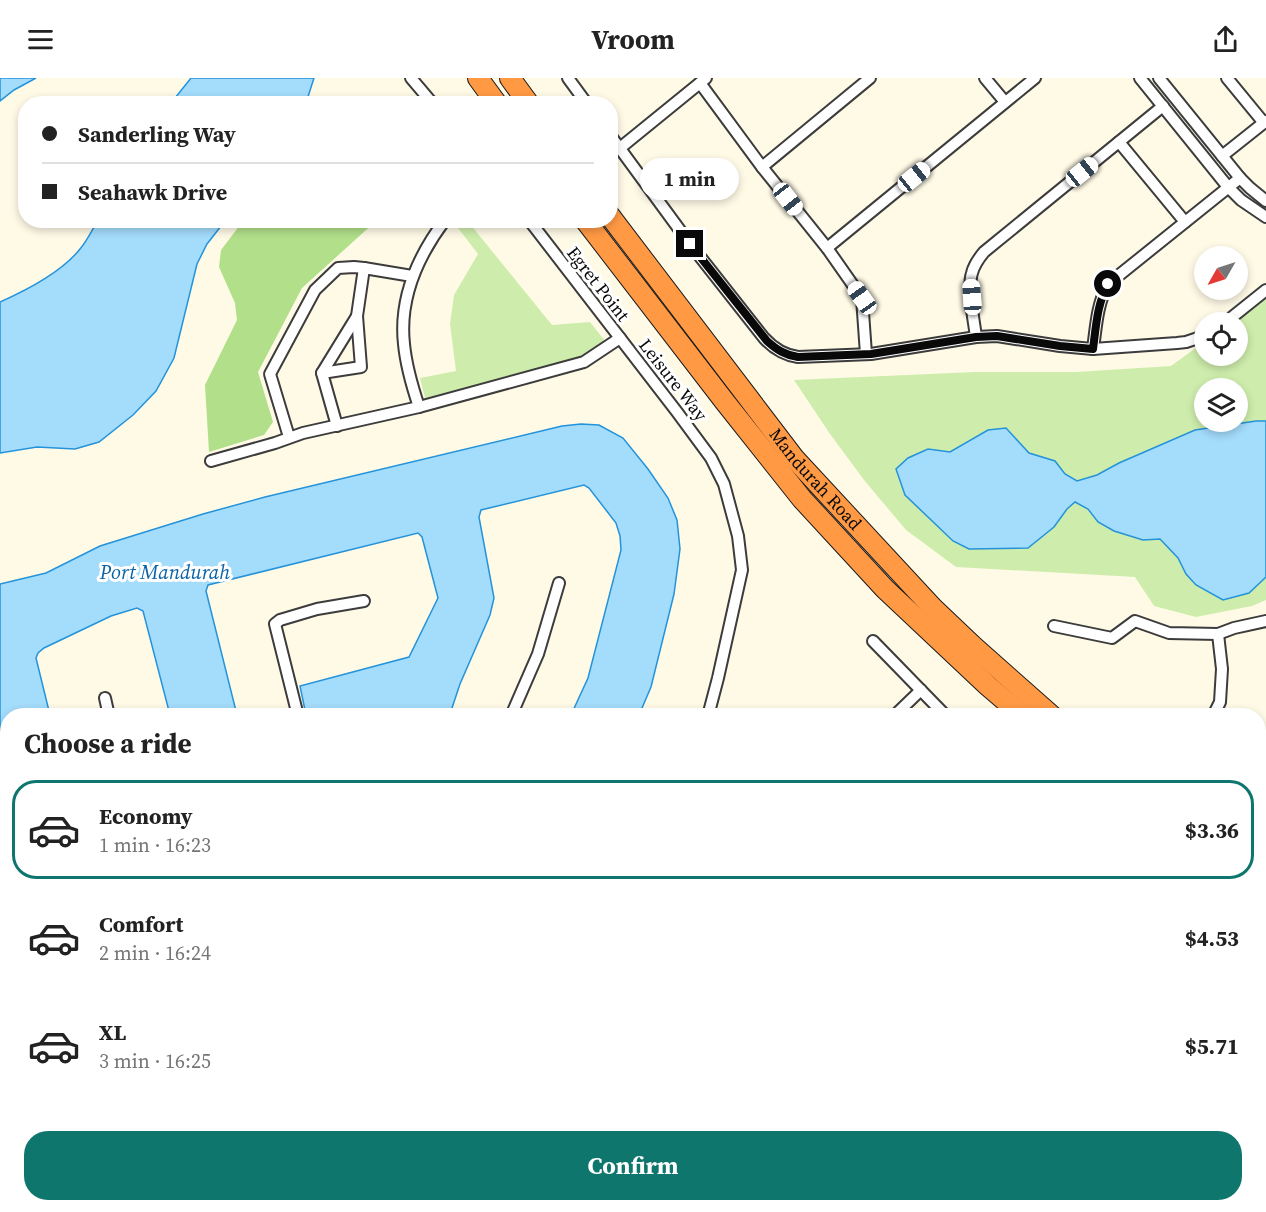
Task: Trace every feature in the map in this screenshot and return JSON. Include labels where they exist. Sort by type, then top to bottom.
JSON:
[{"type":"highway","points":[[478,78],[491,96]]},
{"type":"highway","points":[[510,78],[523,96]]},
{"type":"highway","name":"Mandurah Road","points":[[618,227],[794,458],[933,608],[1043,708]]},
{"type":"highway","name":"Mandurah Road","points":[[591,228],[802,499],[885,589],[1014,708]]},
{"type":"street","points":[[411,78],[426,96]]},
{"type":"street","points":[[568,78],[581,96]]},
{"type":"street","points":[[762,167],[870,78]]},
{"type":"street","points":[[985,78],[1005,102]]},
{"type":"street","points":[[827,248],[1035,78]]},
{"type":"street","points":[[1140,78],[1228,187],[1241,200],[1266,217]]},
{"type":"street","points":[[1159,78],[1240,178],[1250,189],[1265,198]]},
{"type":"street","points":[[1222,156],[1265,122],[1227,78]]},
{"type":"street","points":[[620,148],[703,80],[762,167],[827,248],[862,298],[866,354]]},
{"type":"street","points":[[976,337],[970,281],[977,260],[1163,106]]},
{"type":"street","points":[[1119,142],[1185,222]]},
{"type":"street","points":[[618,145],[698,254],[764,338],[778,351],[790,356],[890,352],[976,337],[1007,336],[1060,346],[1093,349],[1177,343],[1194,339]]},
{"type":"street","points":[[1093,349],[1099,310],[1108,284],[1240,178]]},
{"type":"street","points":[[419,407],[409,375],[403,343],[405,305],[412,276],[439,228]]},
{"type":"street","name":"Egret Point","points":[[535,228],[620,338]]},
{"type":"street","points":[[289,437],[270,374],[315,290],[339,268],[364,268],[412,276]]},
{"type":"street","points":[[322,373],[362,367],[357,316],[364,268]]},
{"type":"street","points":[[1238,312],[1266,290]]},
{"type":"street","points":[[337,426],[322,373],[357,316]]},
{"type":"street","name":"Leisure Way","points":[[211,461],[289,437],[419,407],[584,363],[620,338],[711,458],[724,484],[738,536],[742,570],[710,708]]},
{"type":"street","points":[[514,708],[538,654],[559,583]]},
{"type":"street","points":[[296,708],[275,624],[280,620],[317,609],[364,601]]},
{"type":"street","points":[[1054,626],[1112,638],[1135,621],[1169,633],[1218,634],[1266,621]]},
{"type":"street","points":[[1217,708],[1220,702],[1222,669],[1218,634]]},
{"type":"street","points":[[873,641],[938,708]]},
{"type":"street","points":[[902,708],[921,690]]},
{"type":"street","points":[[105,698],[107,708]]},
{"type":"green space","points":[[238,228],[368,228],[302,288],[258,372],[273,422],[264,435],[209,452],[205,385],[237,320],[235,303],[219,267],[221,250]]},
{"type":"green space","points":[[458,228],[473,228],[552,325],[590,322],[605,341],[584,356],[425,398],[420,378],[456,371],[450,324],[454,295],[478,254]]},
{"type":"green space","points":[[1266,293],[1266,600],[1252,606],[1196,617],[1154,606],[1135,577],[956,567],[906,530],[864,480],[794,380],[974,372],[1076,372],[1171,366],[1194,349],[1194,366],[1248,366],[1248,312],[1243,312]]},
{"type":"water","points":[[0,78],[36,78],[0,101]]},
{"type":"water","points":[[191,78],[314,78],[308,96],[177,96]]},
{"type":"water","points":[[93,228],[220,228],[207,244],[197,264],[174,358],[156,391],[133,415],[99,442],[75,449],[37,447],[0,453],[0,302],[53,273],[83,246]]},
{"type":"water","points":[[1266,421],[1266,577],[1249,593],[1223,600],[1196,585],[1186,574],[1178,558],[1160,539],[1143,540],[1114,531],[1098,522],[1088,509],[1075,502],[1054,527],[1028,548],[969,549],[953,541],[905,495],[896,469],[908,458],[928,449],[950,452],[988,430],[1006,428],[1029,453],[1055,461],[1065,474],[1077,481],[1097,475],[1194,430],[1248,432],[1248,422]]},
{"type":"water","name":"Port Mandurah","points":[[599,425],[623,438],[668,498],[677,520],[680,549],[674,594],[651,687],[642,708],[574,708],[588,678],[621,550],[616,523],[589,488],[584,485],[481,510],[479,517],[494,598],[490,615],[452,708],[305,708],[300,686],[409,657],[438,598],[422,537],[418,533],[208,585],[206,591],[235,708],[168,708],[143,611],[137,608],[111,616],[38,653],[36,658],[48,708],[0,708],[0,584],[46,573],[100,546],[203,514],[562,426]]},
{"type":"route","points":[[690,244],[767,341],[778,351],[798,357],[890,352],[976,337],[997,336],[1093,349],[1099,310],[1108,284]]}]
